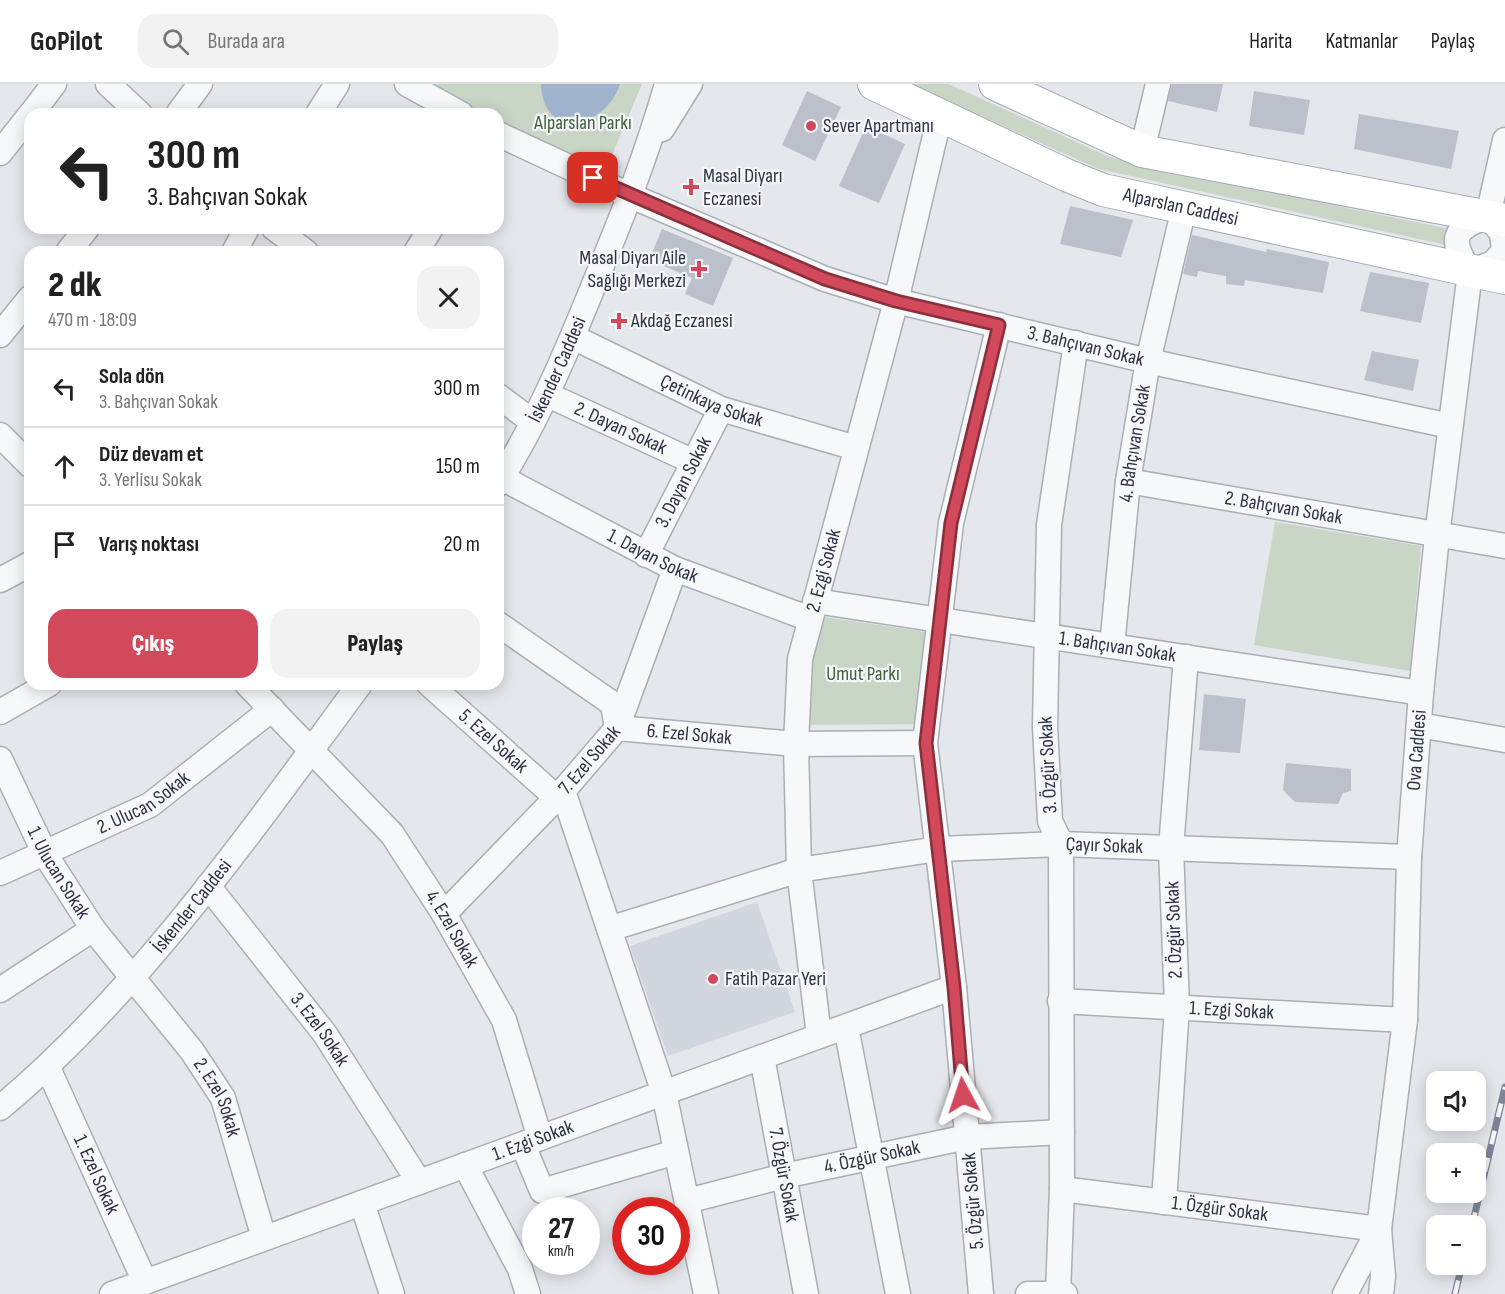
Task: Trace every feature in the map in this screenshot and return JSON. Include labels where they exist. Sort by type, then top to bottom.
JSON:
[{"type":"main road","name":"Alparslan Caddesi","points":[[874,84],[1104,190],[1505,278]]},
{"type":"main road","points":[[995,84],[1142,151],[1497,218]]},
{"type":"street","points":[[35,108],[54,84]]},
{"type":"street","points":[[108,84],[134,108]]},
{"type":"street","points":[[182,108],[200,84]]},
{"type":"street","points":[[322,108],[337,84]]},
{"type":"street","points":[[407,84],[450,108]]},
{"type":"street","points":[[648,151],[667,84]]},
{"type":"street","points":[[648,151],[690,84]]},
{"type":"street","points":[[1142,151],[1158,84]]},
{"type":"street","name":"2. Ezgi Sokak","points":[[819,1036],[799,870],[796,744],[800,659],[896,301],[940,115]]},
{"type":"street","points":[[1,151],[24,122]]},
{"type":"street","name":"3. Bahçıvan Sokak","points":[[504,137],[631,196],[825,279],[896,301],[1148,361],[1450,426]]},
{"type":"street","points":[[1497,218],[1466,224],[1457,239],[1458,254],[1470,272],[1493,263],[1504,251],[1497,218],[1505,140]]},
{"type":"street","name":"İskender Caddesi","points":[[504,474],[548,394],[648,151]]},
{"type":"street","name":"4. Bahçıvan Sokak","points":[[1112,646],[1128,481],[1148,361],[1184,208]]},
{"type":"street","points":[[73,246],[82,234]]},
{"type":"street","points":[[282,234],[298,246]]},
{"type":"street","name":"Ova Caddesi","points":[[1379,1229],[1405,1020],[1409,857],[1421,693],[1437,536],[1470,272]]},
{"type":"street","points":[[0,335],[24,305]]},
{"type":"street","name":"5. Özgür Sokak","points":[[981,1294],[954,987],[926,743],[938,620],[951,523],[999,325]]},
{"type":"street","name":"Çetinkaya Sokak","points":[[573,337],[721,409],[856,448]]},
{"type":"street","name":"3. Özgür Sokak","points":[[1060,1294],[1061,844],[1050,821],[1045,727],[1046,636],[1049,525],[1076,343]]},
{"type":"street","name":"2. Dayan Sokak","points":[[548,394],[694,462]]},
{"type":"street","points":[[504,400],[533,422]]},
{"type":"street","name":"3. Dayan Sokak","points":[[646,555],[721,409]]},
{"type":"street","points":[[4,444],[24,460]]},
{"type":"street","name":"2. Bahçıvan Sokak","points":[[1128,481],[1505,546]]},
{"type":"street","name":"1. Dayan Sokak","points":[[504,483],[675,568],[812,610]]},
{"type":"street","points":[[0,580],[24,567]]},
{"type":"street","name":"7. Ezel Sokak","points":[[444,914],[560,795],[617,728],[675,568]]},
{"type":"street","name":"1. Bahçıvan Sokak","points":[[812,610],[938,620],[1421,693]]},
{"type":"street","points":[[504,628],[614,704],[617,728]]},
{"type":"street","name":"2. Özgür Sokak","points":[[1164,1202],[1178,1007],[1171,848],[1186,657]]},
{"type":"street","points":[[0,712],[38,690]]},
{"type":"street","name":"4. Ezel Sokak","points":[[254,690],[392,834],[444,914],[504,1020],[542,1191],[676,1152]]},
{"type":"street","name":"İskender Caddesi","points":[[0,1108],[48,1068],[208,886],[356,690]]},
{"type":"street","name":"5. Ezel Sokak","points":[[436,690],[560,795]]},
{"type":"street","name":"2. Ulucan Sokak","points":[[0,873],[150,805],[272,709]]},
{"type":"street","points":[[1419,725],[1505,740]]},
{"type":"street","name":"6. Ezel Sokak","points":[[617,728],[796,744],[926,743]]},
{"type":"street","name":"1. Ulucan Sokak","points":[[0,759],[45,854],[93,928],[130,977]]},
{"type":"street","points":[[560,795],[609,929],[664,1093],[686,1197]]},
{"type":"street","name":"Çayır Sokak","points":[[609,929],[799,870],[938,849],[1061,844],[1409,857]]},
{"type":"street","name":"3. Ezel Sokak","points":[[208,886],[325,1034],[419,1182]]},
{"type":"street","points":[[0,990],[93,928]]},
{"type":"street","name":"2. Ezel Sokak","points":[[130,977],[192,1050],[223,1098],[264,1239]]},
{"type":"street","name":"1. Ezgi Sokak","points":[[112,1294],[954,987]]},
{"type":"street","name":"1. Ezgi Sokak","points":[[1060,1001],[1405,1020]]},
{"type":"street","points":[[846,1027],[898,1294]]},
{"type":"street","name":"7. Özgür Sokak","points":[[762,1057],[806,1294]]},
{"type":"street","name":"1. Ezel Sokak","points":[[48,1068],[145,1282]]},
{"type":"street","name":"4. Özgür Sokak","points":[[690,1200],[784,1176],[967,1137],[1062,1132]]},
{"type":"street","points":[[465,1166],[520,1269],[528,1294]]},
{"type":"street","name":"1. Özgür Sokak","points":[[1062,1189],[1379,1229]]},
{"type":"street","points":[[362,1203],[392,1294]]},
{"type":"street","points":[[690,1216],[706,1294]]},
{"type":"street","points":[[1345,1294],[1379,1229]]},
{"type":"street","points":[[1379,1229],[1383,1276],[1381,1294]]},
{"type":"street","points":[[1350,1294],[1358,1292],[1370,1294]]},
{"type":"street","points":[[1029,1294],[1060,1294]]},
{"type":"shaded area","name":"Fatih Pazar Yeri","points":[[757,902],[795,1012],[668,1056],[630,946]]},
{"type":"green space","name":"Alparslan Parkı","points":[[422,84],[642,84],[604,174],[504,131],[504,108],[461,108]]},
{"type":"green space","points":[[908,84],[949,84],[1107,156],[1139,165],[1449,229],[1446,245],[1099,169]]},
{"type":"green space","points":[[1275,522],[1421,546],[1410,671],[1254,645]]},
{"type":"green space","name":"Umut Parkı","points":[[825,617],[925,632],[917,724],[809,725],[812,657]]},
{"type":"water","points":[[541,84],[620,84],[607,107],[586,121],[569,126],[556,119],[548,110]]},
{"type":"building","points":[[1172,84],[1223,84],[1217,112],[1168,101]]},
{"type":"building","name":"Sever Apartmanı","points":[[807,91],[841,107],[815,161],[782,145]]},
{"type":"building","points":[[1254,91],[1310,100],[1304,135],[1249,126]]},
{"type":"building","points":[[1359,114],[1459,131],[1451,169],[1354,149]]},
{"type":"building","points":[[866,126],[905,144],[879,203],[839,186]]},
{"type":"building","points":[[1070,206],[1133,220],[1121,257],[1060,244]]},
{"type":"building","name":"Masal Diyarı Aile Sağlığı Merkezi","points":[[662,229],[733,258],[713,306],[685,294],[692,278],[649,260]]},
{"type":"building","points":[[1192,235],[1266,252],[1267,249],[1329,262],[1323,293],[1245,280],[1244,286],[1226,284],[1226,276],[1198,271],[1197,277],[1183,274]]},
{"type":"building","points":[[1370,272],[1429,283],[1421,323],[1360,311]]},
{"type":"building","points":[[1372,351],[1419,360],[1413,391],[1364,380]]},
{"type":"building","points":[[1204,694],[1246,699],[1240,753],[1199,750]]},
{"type":"building","points":[[1286,763],[1351,769],[1351,791],[1343,793],[1338,804],[1295,802],[1283,790]]},
{"type":"railway","points":[[1475,1215],[1505,1087]]},
{"type":"railway","points":[[1455,1294],[1459,1275]]},
{"type":"place","name":"Sever Apartmanı","points":[[811,126]]},
{"type":"place","name":"Masal Diyarı Eczanesi","points":[[691,187]]},
{"type":"place","name":"Masal Diyarı Aile Sağlığı Merkezi","points":[[699,269]]},
{"type":"place","name":"Akdağ Eczanesi","points":[[619,321]]},
{"type":"place","name":"Fatih Pazar Yeri","points":[[713,979]]},
{"type":"route","points":[[593,178],[825,279],[896,301],[999,325],[951,523],[938,620],[926,743],[954,987],[963,1095]]}]
